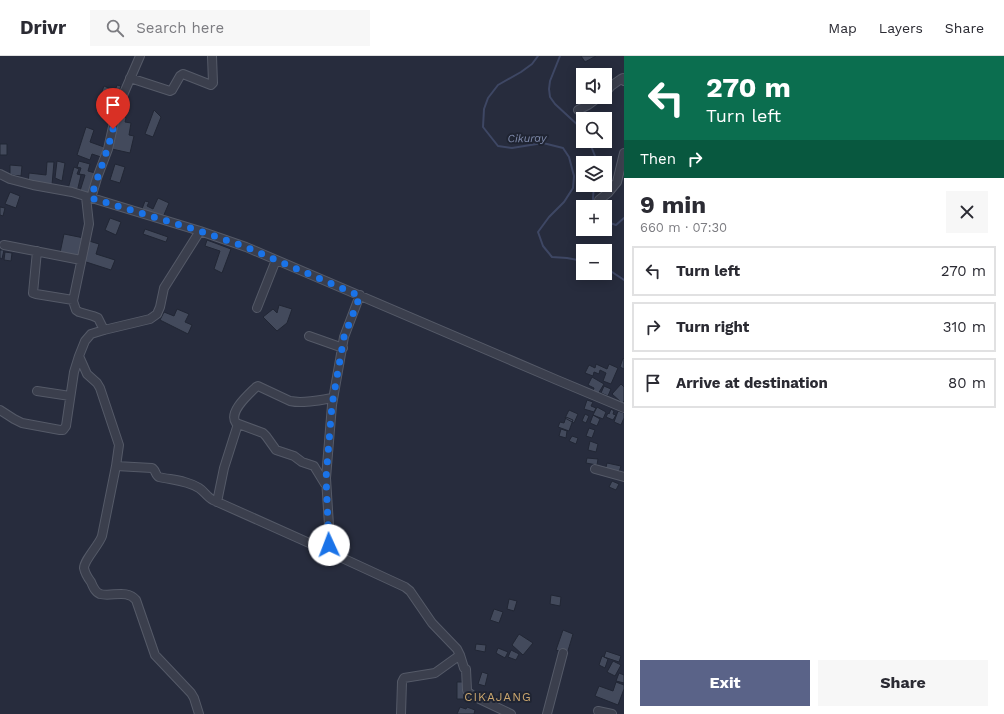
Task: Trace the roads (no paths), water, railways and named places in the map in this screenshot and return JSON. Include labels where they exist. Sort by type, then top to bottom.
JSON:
[{"type":"street","points":[[104,330],[98,318],[78,311],[73,300],[89,224],[89,198],[108,149],[117,109],[140,56]]},
{"type":"street","points":[[130,78],[170,91],[183,74],[211,85],[213,83],[212,56]]},
{"type":"street","points":[[612,85],[623,78],[624,80]]},
{"type":"street","points":[[578,110],[589,104]]},
{"type":"street","points":[[599,200],[608,193],[617,182],[624,153]]},
{"type":"street","points":[[0,172],[10,179],[72,192],[200,231],[246,247],[624,408]]},
{"type":"street","points":[[0,410],[19,422],[62,430],[65,428],[74,372],[85,341],[91,334],[150,319],[157,314],[164,288],[200,231]]},
{"type":"street","points":[[4,245],[81,260]]},
{"type":"street","points":[[37,251],[34,293],[73,300]]},
{"type":"street","points":[[256,308],[276,260]]},
{"type":"street","points":[[327,551],[330,541],[326,484],[333,398],[347,329],[360,296]]},
{"type":"street","points":[[309,336],[343,348]]},
{"type":"street","points":[[79,356],[86,372],[100,388],[119,443],[102,536],[86,563],[84,569],[85,572],[95,590],[100,593],[127,594],[136,600],[154,655],[191,693],[199,714]]},
{"type":"street","points":[[326,484],[314,466],[302,462],[294,456],[276,450],[263,433],[238,424],[233,418],[239,405],[258,386],[294,402],[333,398]]},
{"type":"street","points":[[37,391],[70,396]]},
{"type":"street","points":[[217,502],[224,468],[238,424]]},
{"type":"street","points":[[116,466],[152,468],[158,477],[186,482],[199,488],[210,499],[408,589],[432,623],[455,647],[460,655],[464,668],[466,669],[468,692],[473,696],[512,714]]},
{"type":"street","points":[[595,469],[624,477]]},
{"type":"street","points":[[547,714],[563,653]]},
{"type":"street","points":[[402,714],[402,682],[404,678],[435,673],[460,655]]},
{"type":"street","points":[[598,711],[612,714]]},
{"type":"waterway","name":"Cikuray","points":[[538,56],[532,64],[521,72],[498,85],[488,98],[484,109],[483,127],[498,146],[512,148],[543,143],[563,148],[569,157],[574,176],[573,188],[564,202],[549,217],[538,232],[543,246],[552,257],[576,260]]},
{"type":"waterway","points":[[560,56],[550,81],[550,97],[555,104],[576,123]]},
{"type":"waterway","points":[[592,148],[595,156]]},
{"type":"waterway","points":[[593,192],[593,200]]},
{"type":"waterway","points":[[612,224],[616,225],[624,218]]},
{"type":"waterway","name":"Cikuray","points":[[612,272],[624,280]]},
{"type":"district","name":"CIKAJANG","points":[[498,697]]}]
